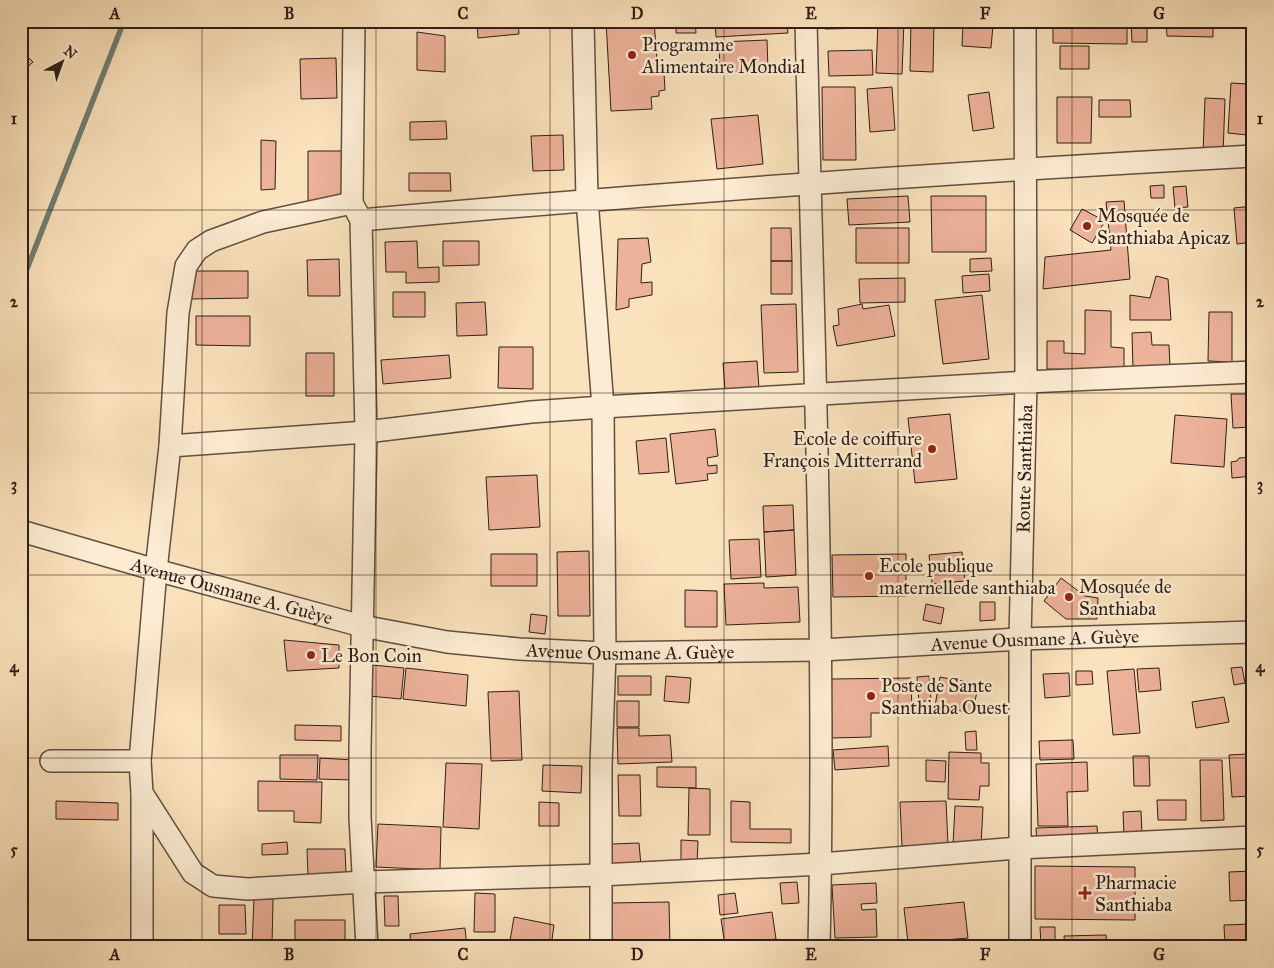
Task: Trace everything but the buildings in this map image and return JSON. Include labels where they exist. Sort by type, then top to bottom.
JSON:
[{"type":"street","points":[[354,21],[357,211],[366,432],[360,817],[367,947]]},
{"type":"street","points":[[583,21],[587,199],[603,407],[605,654],[600,875],[601,947]]},
{"type":"street","points":[[806,21],[817,394],[821,650],[819,947]]},
{"type":"street","name":"Route Santhiaba","points":[[1020,947],[1020,639],[1026,382],[1025,21]]},
{"type":"street","points":[[142,947],[142,793],[140,761],[156,570],[170,446],[178,313],[186,266],[197,250],[211,241],[263,222],[357,211],[587,199],[810,185],[1024,168],[1253,156]]},
{"type":"street","points":[[170,446],[366,432],[530,412],[603,407],[1026,382],[1253,372]]},
{"type":"street","name":"Avenue Ousmane A. Guèye","points":[[21,531],[362,626],[447,642],[485,646],[605,654],[821,650],[1020,639],[1253,632]]},
{"type":"street","points":[[51,761],[140,761]]},
{"type":"street","points":[[142,793],[193,873],[213,886],[248,889],[364,882],[600,875],[821,864],[1019,848],[1253,837]]},
{"type":"waterway","points":[[21,284],[124,21]]},
{"type":"place","name":"Programme Alimentaire Mondial","points":[[632,55]]},
{"type":"place","name":"Mosquée de Santhiaba Apicaz","points":[[1087,226]]},
{"type":"place","name":"Ecole de coiffure François Mitterrand","points":[[932,449]]},
{"type":"place","name":"Ecole publique maternellede santhiaba","points":[[869,576]]},
{"type":"place","name":"Mosquée de Santhiaba","points":[[1069,597]]},
{"type":"place","name":"Le Bon Coin","points":[[311,655]]},
{"type":"place","name":"Poste de Sante Santhiaba Ouest","points":[[871,696]]},
{"type":"place","name":"Pharmacie Santhiaba","points":[[1085,893]]}]
